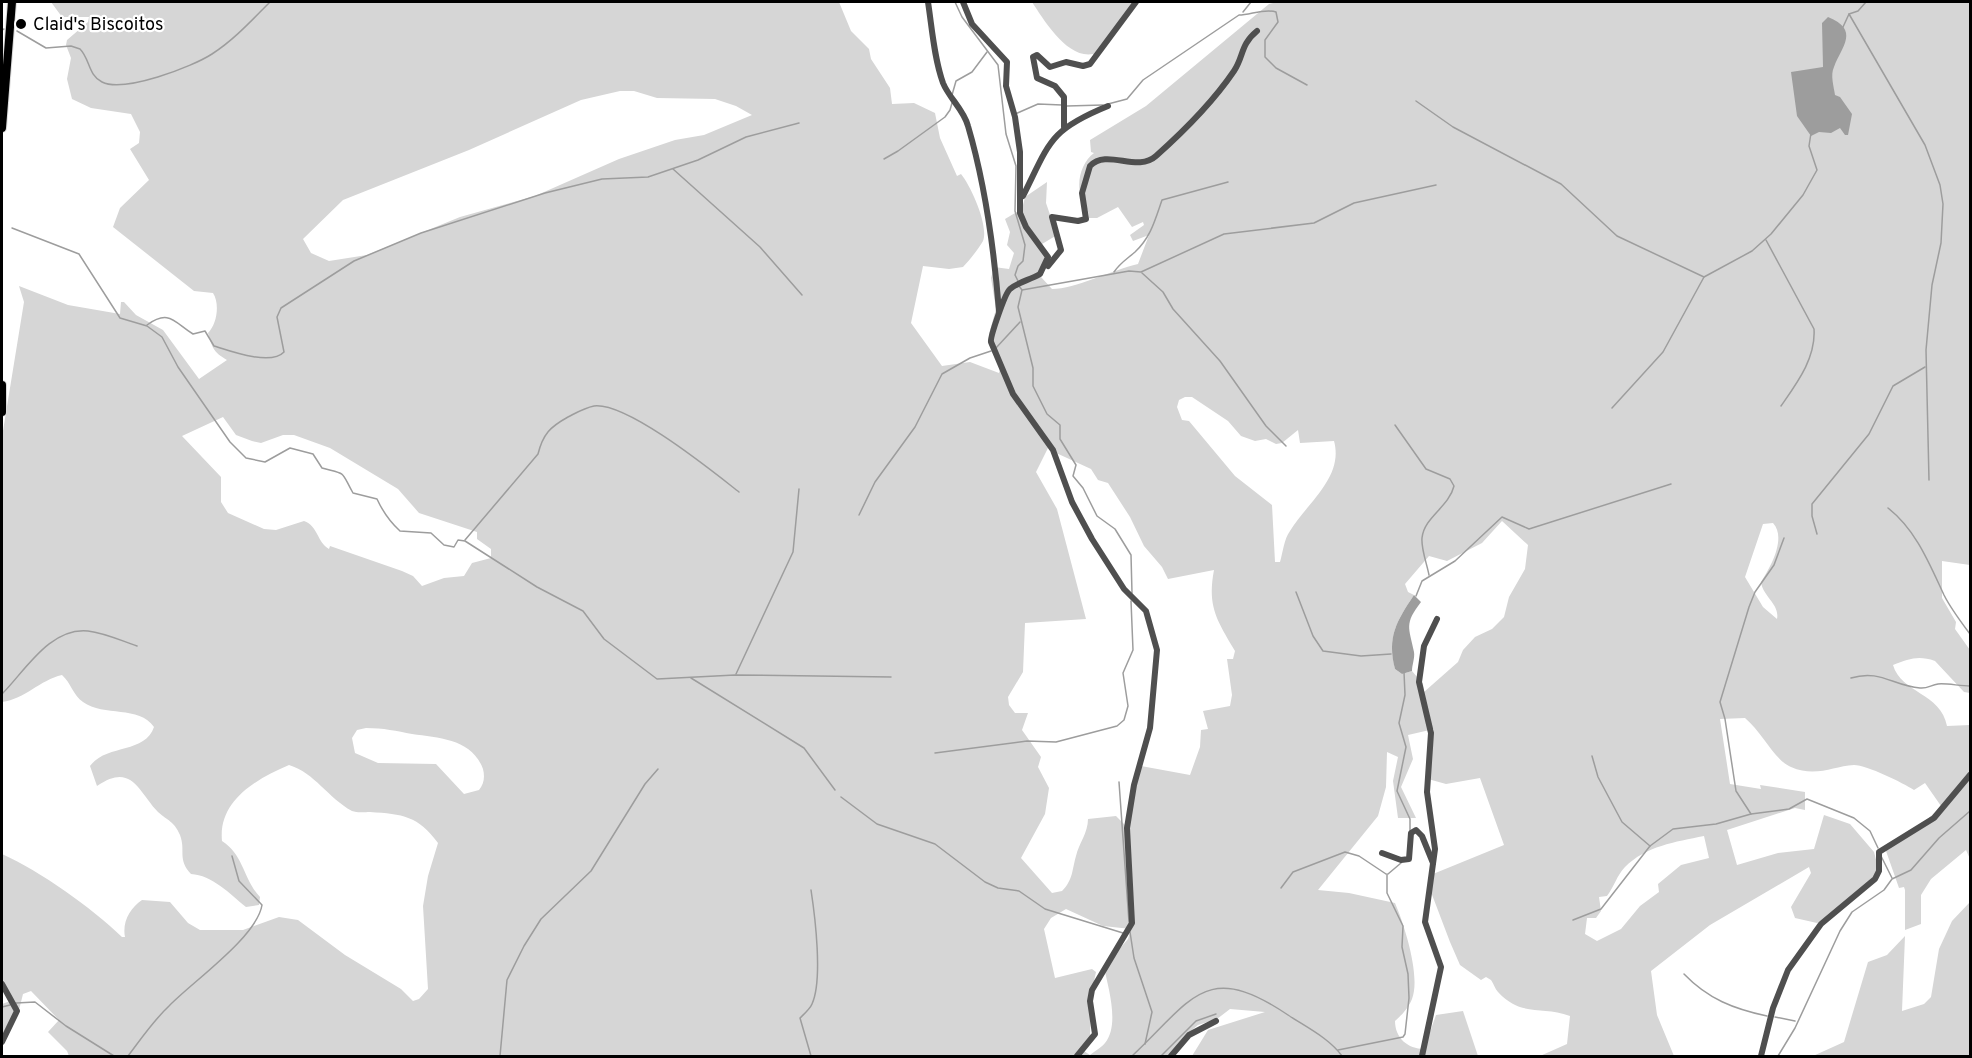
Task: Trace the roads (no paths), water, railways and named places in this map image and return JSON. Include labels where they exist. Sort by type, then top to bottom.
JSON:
[{"type":"main road","points":[[2,128],[12,2]]},
{"type":"main road","points":[[2,385],[2,412]]},
{"type":"street","points":[[928,2],[937,59],[944,84],[968,124],[984,191],[992,228],[999,318]]},
{"type":"street","points":[[963,2],[972,24],[1007,62],[1006,87],[1019,140],[1022,199],[1020,213],[1023,222],[1048,257],[1044,270]]},
{"type":"street","points":[[1064,127],[1064,97],[1054,86],[1036,78],[1032,57],[1037,55],[1050,67],[1066,62],[1083,66],[1090,64],[1136,2]]},
{"type":"street","points":[[1077,1056],[1095,1034],[1090,1001],[1092,990],[1132,922],[1127,828],[1134,785],[1150,728],[1157,650],[1146,611],[1124,589],[1092,539],[1072,502],[1053,450],[1017,400],[1005,378],[990,337],[999,318],[1005,296],[1010,289],[1044,270],[1060,252],[1052,217],[1078,221],[1086,219],[1082,193],[1090,166],[1101,159],[1140,163],[1155,157],[1211,102],[1236,68],[1245,42],[1257,31]]},
{"type":"street","points":[[1022,199],[1048,145],[1064,127],[1108,106]]},
{"type":"street","points":[[1422,1056],[1441,972],[1440,961],[1425,922],[1434,863],[1435,839],[1427,792],[1431,733],[1419,682],[1424,646],[1437,619]]},
{"type":"street","points":[[1761,1056],[1783,978],[1821,924],[1875,879],[1879,871],[1879,852],[1934,818],[1971,775]]},
{"type":"street","points":[[1382,853],[1407,860],[1410,856],[1411,833],[1416,830],[1422,836],[1434,863]]},
{"type":"street","points":[[2,984],[17,1011],[2,1042]]},
{"type":"street","points":[[1171,1056],[1190,1035],[1216,1020]]},
{"type":"waterway","points":[[17,31],[46,48],[71,46],[80,49],[97,79],[112,84],[126,84],[158,77],[212,54],[235,36],[270,2]]},
{"type":"waterway","points":[[955,2],[962,17],[998,65],[1006,134],[1016,166],[1015,211],[1025,245],[1023,261],[1018,266],[1015,275],[1018,281]]},
{"type":"waterway","points":[[1243,12],[1251,2]]},
{"type":"waterway","points":[[1843,27],[1849,14],[1858,11],[1866,2]]},
{"type":"waterway","points":[[1108,104],[1127,99],[1143,80],[1239,15],[1262,11],[1276,12],[1278,22],[1265,40],[1265,57],[1276,68],[1307,85]]},
{"type":"waterway","points":[[1849,14],[1925,145],[1940,185],[1943,204],[1941,243],[1932,285],[1926,350],[1929,480]]},
{"type":"waterway","points":[[952,95],[956,81],[972,72],[987,52]]},
{"type":"waterway","points":[[1416,101],[1453,127],[1561,184],[1617,236],[1704,277]]},
{"type":"waterway","points":[[884,159],[945,117],[952,103]]},
{"type":"waterway","points":[[1015,114],[1038,104],[1062,105]]},
{"type":"waterway","points":[[1067,106],[1103,105]]},
{"type":"waterway","points":[[147,325],[161,318],[171,319],[193,334],[205,331],[214,346],[260,358],[278,356],[284,352],[277,317],[281,308],[354,261],[421,233],[545,193],[602,179],[648,177],[698,160],[746,137],[799,123]]},
{"type":"waterway","points":[[1612,408],[1663,352],[1704,277],[1752,251],[1771,234],[1803,195],[1817,170],[1809,146],[1811,133]]},
{"type":"waterway","points":[[673,169],[760,247],[802,295]]},
{"type":"waterway","points":[[1114,272],[1145,240],[1162,200],[1228,182]]},
{"type":"waterway","points":[[1022,290],[1129,271],[1141,272],[1224,234],[1314,223],[1354,203],[1436,185]]},
{"type":"waterway","points":[[12,228],[79,254],[120,318],[147,326],[162,337],[178,367],[230,442],[246,458],[265,462],[290,448],[313,454],[322,468],[342,474],[353,493],[377,499],[387,516],[400,531],[431,533],[444,545],[454,547],[458,540],[465,541],[537,587],[583,611],[604,639],[657,679],[735,675],[891,677]]},
{"type":"waterway","points":[[1766,240],[1814,329],[1809,360],[1781,406]]},
{"type":"waterway","points":[[1142,273],[1163,292],[1173,309],[1220,361],[1266,426],[1286,446]]},
{"type":"waterway","points":[[1019,286],[1022,290],[1018,307],[1033,368],[1033,386],[1047,414],[1060,425],[1060,439],[1076,465],[1073,476],[1083,488],[1097,516],[1115,529],[1131,555],[1132,593]]},
{"type":"waterway","points":[[995,349],[1020,322]]},
{"type":"waterway","points":[[859,515],[875,482],[915,427],[942,374],[970,358],[991,351]]},
{"type":"waterway","points":[[1817,534],[1812,516],[1812,504],[1869,434],[1893,386],[1925,367]]},
{"type":"waterway","points":[[465,540],[538,454],[548,432],[568,417],[594,406],[609,408],[647,426],[739,492]]},
{"type":"waterway","points":[[1395,425],[1426,469],[1450,479],[1454,486],[1447,500],[1427,524],[1422,538],[1429,575]]},
{"type":"waterway","points":[[1416,596],[1422,581],[1455,561],[1502,517],[1529,529],[1671,484]]},
{"type":"waterway","points":[[736,674],[793,552],[799,489]]},
{"type":"waterway","points":[[1888,508],[1914,537],[1947,600],[1970,634]]},
{"type":"waterway","points":[[1751,814],[1736,791],[1725,719],[1720,702],[1749,607],[1755,592],[1774,565],[1784,538]]},
{"type":"waterway","points":[[1296,592],[1313,636],[1323,651],[1361,656],[1391,654]]},
{"type":"waterway","points":[[935,753],[1027,741],[1056,742],[1117,726],[1124,720],[1128,706],[1123,673],[1133,650],[1131,601]]},
{"type":"waterway","points":[[2,694],[39,652],[62,636],[88,631],[137,646]]},
{"type":"waterway","points":[[1404,672],[1405,695],[1399,723],[1406,747],[1397,791],[1410,819],[1410,832]]},
{"type":"waterway","points":[[1851,678],[1870,675],[1920,688],[1936,684],[1970,686]]},
{"type":"waterway","points":[[691,678],[804,748],[835,790]]},
{"type":"waterway","points":[[1592,756],[1598,777],[1622,822],[1650,846]]},
{"type":"waterway","points":[[500,1056],[507,980],[524,946],[541,919],[591,871],[645,784],[658,769]]},
{"type":"waterway","points":[[1119,782],[1129,922]]},
{"type":"waterway","points":[[841,797],[877,824],[935,844],[985,882],[998,888],[1019,891],[1045,909],[1123,933]]},
{"type":"waterway","points":[[1573,920],[1601,909],[1650,846],[1673,829],[1716,824],[1751,814],[1789,809],[1807,799],[1854,818],[1870,831],[1878,848]]},
{"type":"waterway","points":[[1778,1056],[1795,1028],[1840,931],[1852,912],[1884,890],[1892,879],[1911,870],[1939,838],[1970,811]]},
{"type":"waterway","points":[[1281,888],[1293,872],[1345,852],[1359,856],[1386,874]]},
{"type":"waterway","points":[[128,1056],[163,1012],[236,945],[258,918],[262,905],[239,881],[232,856]]},
{"type":"waterway","points":[[1881,856],[1892,878]]},
{"type":"waterway","points":[[1388,874],[1401,863]]},
{"type":"waterway","points":[[1338,1050],[1403,1037],[1405,1034],[1409,998],[1408,974],[1402,947],[1403,926],[1387,893],[1387,874]]},
{"type":"waterway","points":[[811,890],[817,948],[817,980],[812,1004],[800,1018],[811,1056]]},
{"type":"waterway","points":[[1130,932],[1134,958],[1152,1012],[1145,1044]]},
{"type":"waterway","points":[[1684,974],[1702,990],[1722,1002],[1767,1016]]},
{"type":"waterway","points":[[1132,1056],[1186,1004],[1201,994],[1218,989],[1237,990],[1260,998],[1317,1033],[1342,1056]]},
{"type":"waterway","points":[[16,1003],[35,1002],[66,1026],[114,1056]]},
{"type":"waterway","points":[[2,1007],[10,1005]]},
{"type":"waterway","points":[[1161,1056],[1196,1021],[1216,1014]]},
{"type":"waterway","points":[[1775,1017],[1795,1021]]},
{"type":"place","name":"Claid's Biscoitos","points":[[21,24]]}]
